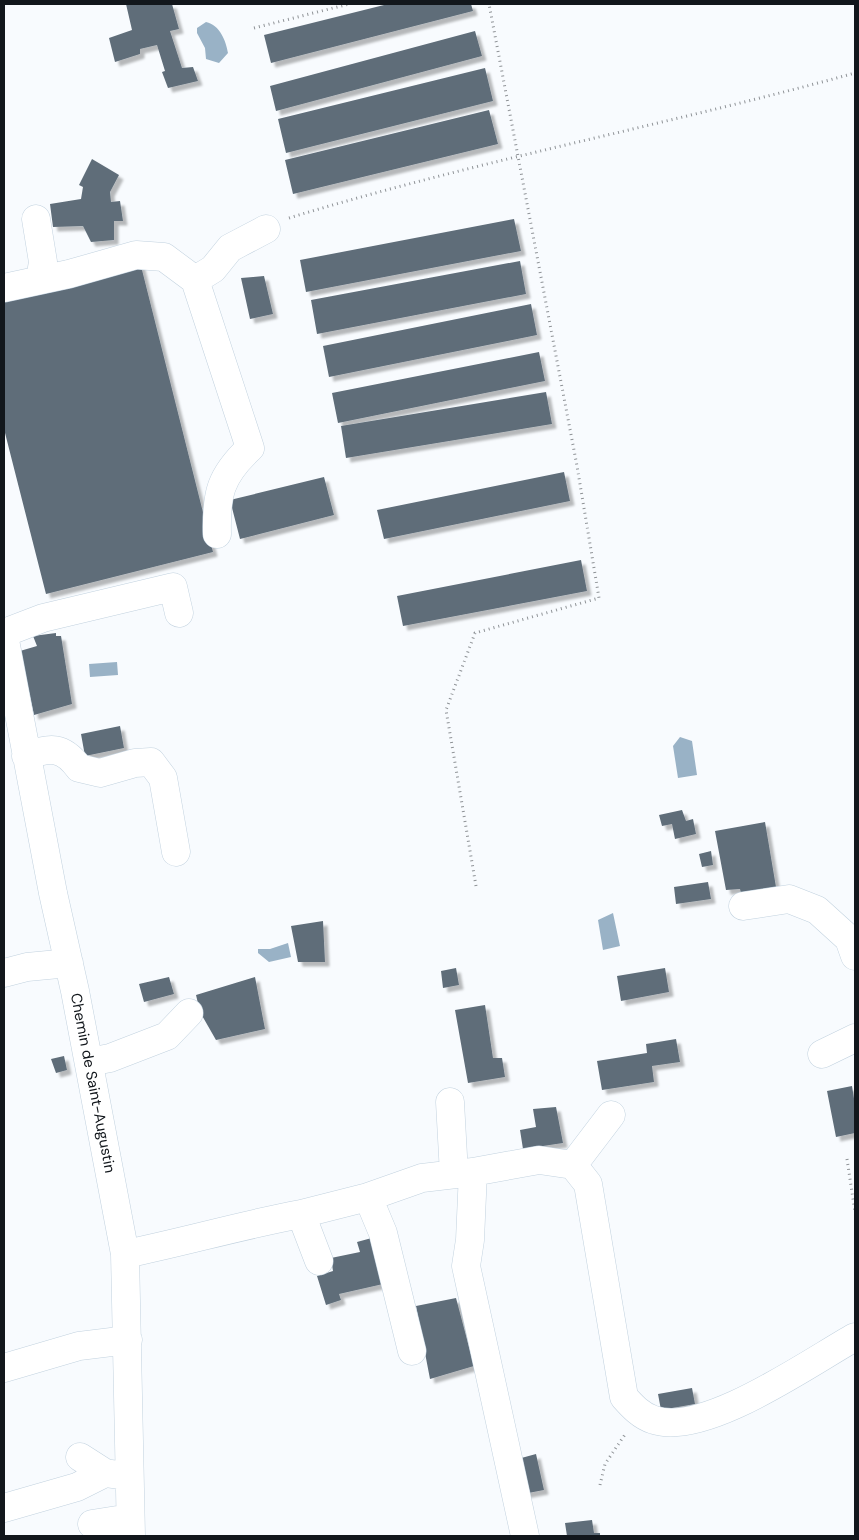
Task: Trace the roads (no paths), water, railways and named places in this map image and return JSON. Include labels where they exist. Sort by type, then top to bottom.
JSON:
[{"type":"street","points":[[36,219],[43,262],[40,280]]},
{"type":"street","points":[[195,280],[213,269],[230,248],[266,229]]},
{"type":"street","points":[[4,288],[68,274],[136,255],[164,257],[195,280],[250,448],[231,465],[216,503],[218,534]]},
{"type":"street","points":[[4,634],[43,618],[173,587],[179,613]]},
{"type":"street","name":"Chemin de Saint-Augustin","points":[[4,634],[26,756],[89,1062],[125,1254],[128,1340],[117,1475],[130,1527]]},
{"type":"street","points":[[26,756],[47,748],[70,756],[79,768],[100,773],[135,763],[151,762],[163,778],[176,852]]},
{"type":"street","points":[[743,906],[789,899],[817,910],[849,939],[855,956]]},
{"type":"street","points":[[4,973],[27,967],[69,962]]},
{"type":"street","points":[[89,1062],[110,1058],[167,1036],[189,1013]]},
{"type":"street","points":[[822,1054],[855,1038]]},
{"type":"street","points":[[450,1102],[463,1173],[470,1240],[466,1266],[525,1536]]},
{"type":"street","points":[[573,1165],[611,1115]]},
{"type":"street","points":[[125,1254],[188,1241],[258,1221],[301,1214],[368,1197],[422,1178],[538,1160],[573,1165],[588,1184],[624,1397],[635,1409],[653,1420],[673,1423],[711,1414],[758,1395],[855,1337]]},
{"type":"street","points":[[368,1197],[383,1233],[412,1351]]},
{"type":"street","points":[[301,1214],[319,1261]]},
{"type":"street","points":[[4,1368],[79,1346],[128,1340]]},
{"type":"street","points":[[80,1457],[117,1475]]},
{"type":"street","points":[[4,1508],[117,1475]]},
{"type":"street","points":[[92,1524],[130,1527]]},
{"type":"water","points":[[206,22],[219,30],[226,44],[228,53],[219,63],[206,59],[205,48],[197,33],[197,28]]},
{"type":"water","points":[[117,662],[118,675],[90,677],[89,664]]},
{"type":"water","points":[[680,737],[692,741],[697,775],[678,778],[673,746]]},
{"type":"water","points":[[613,913],[620,946],[603,950],[598,920]]},
{"type":"water","points":[[288,943],[291,957],[269,962],[258,953],[258,949],[270,949]]}]
